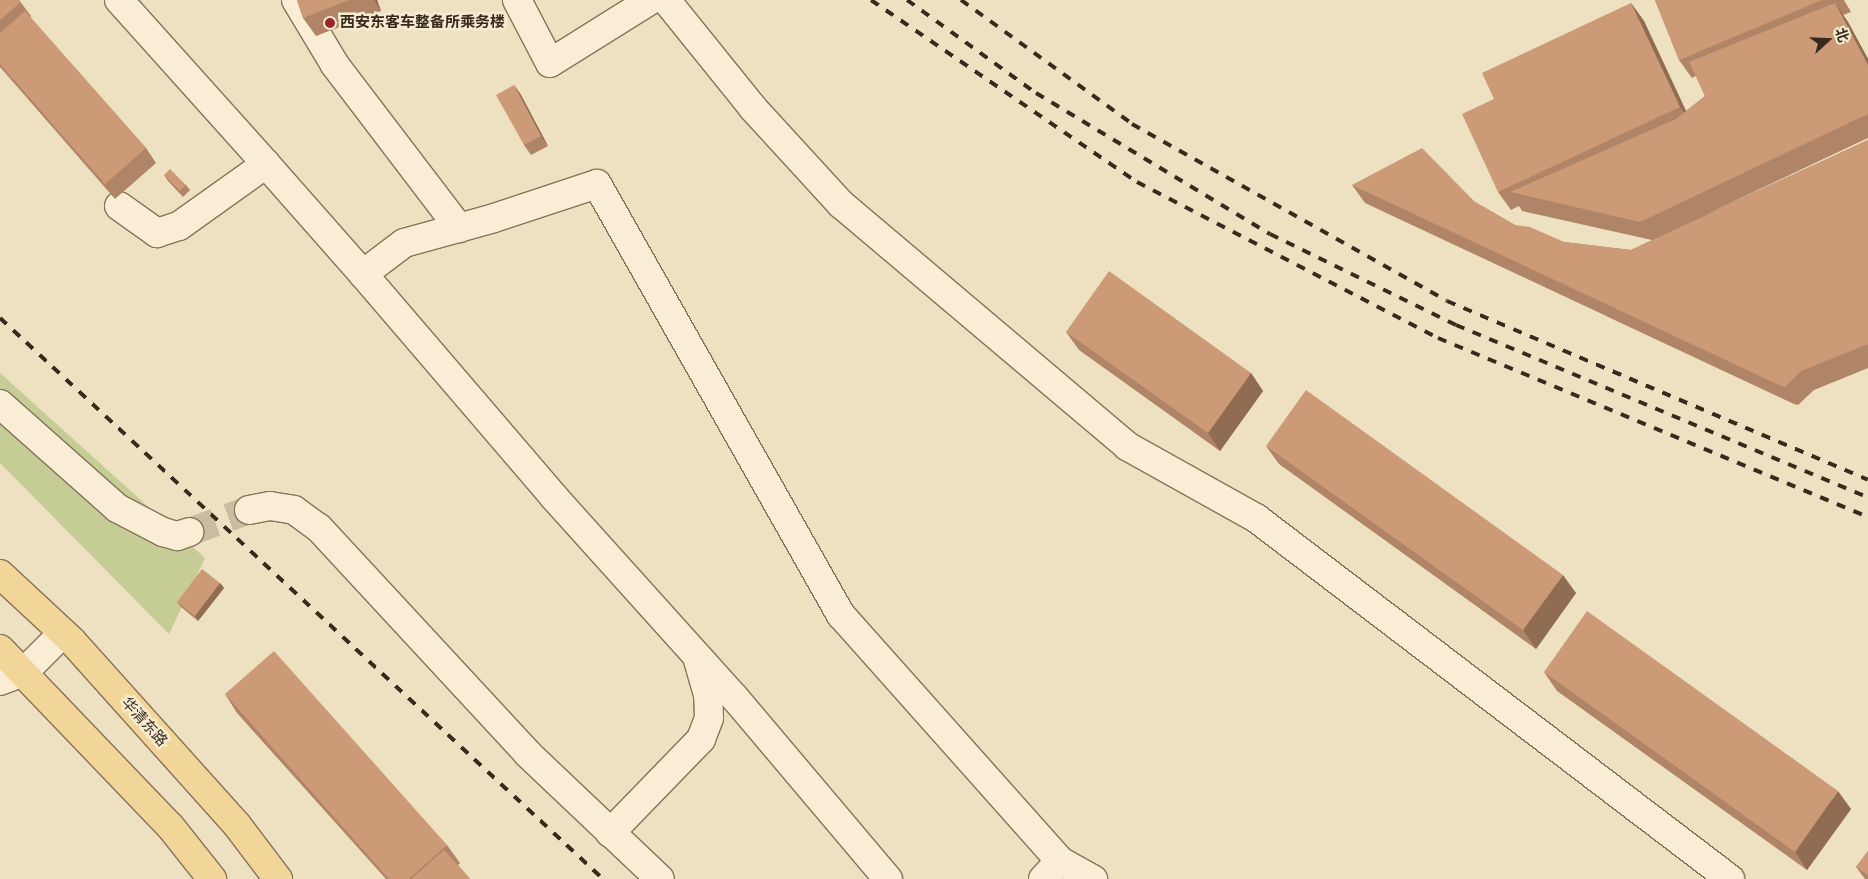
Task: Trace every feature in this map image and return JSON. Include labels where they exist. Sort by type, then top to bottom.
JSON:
[{"type":"main road","name":"华清东路","points":[[0,574],[63,633],[237,825],[278,879]]},
{"type":"main road","points":[[0,650],[12,676],[170,826],[212,879]]},
{"type":"street","points":[[119,0],[363,274],[548,489],[693,650],[888,879]]},
{"type":"street","points":[[296,0],[335,65],[459,228]]},
{"type":"street","points":[[517,0],[550,63],[651,0]]},
{"type":"street","points":[[666,0],[753,108],[840,204],[1120,440],[1256,518],[1730,879]]},
{"type":"street","points":[[119,206],[158,234],[179,226],[266,164]]},
{"type":"street","points":[[363,274],[404,243],[459,228],[597,184],[840,615],[1052,870],[1093,879]]},
{"type":"street","points":[[0,404],[116,508],[163,532],[177,536],[189,532]]},
{"type":"street","points":[[249,510],[270,506],[294,510],[319,528],[527,753],[660,879]]},
{"type":"street","points":[[12,676],[63,633]]},
{"type":"street","points":[[610,833],[701,738],[708,718],[708,695],[703,671],[693,650]]},
{"type":"green space","points":[[0,373],[205,558],[169,634],[0,463]]},
{"type":"building","points":[[0,0],[19,0],[21,2],[0,20]]},
{"type":"building","points":[[297,0],[349,0],[303,18]]},
{"type":"building","points":[[1655,0],[1822,0],[1679,60]]},
{"type":"building","points":[[1631,3],[1680,107],[1498,192],[1462,114],[1494,99],[1482,73]]},
{"type":"building","points":[[1835,3],[1868,65],[1868,114],[1640,222],[1510,192],[1676,119],[1705,96],[1689,62]]},
{"type":"building","points":[[25,11],[146,148],[105,184],[0,64],[0,33]]},
{"type":"building","points":[[514,85],[541,136],[524,145],[496,95]]},
{"type":"building","points":[[1868,140],[1868,344],[1801,371],[1785,387],[1352,185],[1422,148],[1475,202],[1515,225],[1530,227],[1564,242],[1631,250]]},
{"type":"building","points":[[170,169],[186,185],[180,191],[164,175]]},
{"type":"building","points":[[1109,271],[1251,373],[1208,433],[1066,332]]},
{"type":"building","points":[[1306,390],[1563,575],[1523,630],[1266,446]]},
{"type":"building","points":[[202,569],[220,583],[195,616],[177,602]]},
{"type":"building","points":[[1587,611],[1838,791],[1795,852],[1544,672]]},
{"type":"building","points":[[274,651],[447,845],[409,879],[389,879],[225,694]]},
{"type":"building","points":[[444,850],[470,879],[411,879]]},
{"type":"building","points":[[1868,851],[1868,875],[1856,867]]},
{"type":"tunnel","points":[[189,532],[249,510]]},
{"type":"railway","points":[[871,0],[1137,182],[1438,338],[1868,517]]},
{"type":"railway","points":[[907,0],[1036,93],[1270,234],[1456,325],[1868,497]]},
{"type":"railway","points":[[961,0],[1132,124],[1447,301],[1868,480]]},
{"type":"railway","points":[[0,318],[603,879]]},
{"type":"place","name":"西安东客车整备所乘务楼","points":[[330,23]]}]
